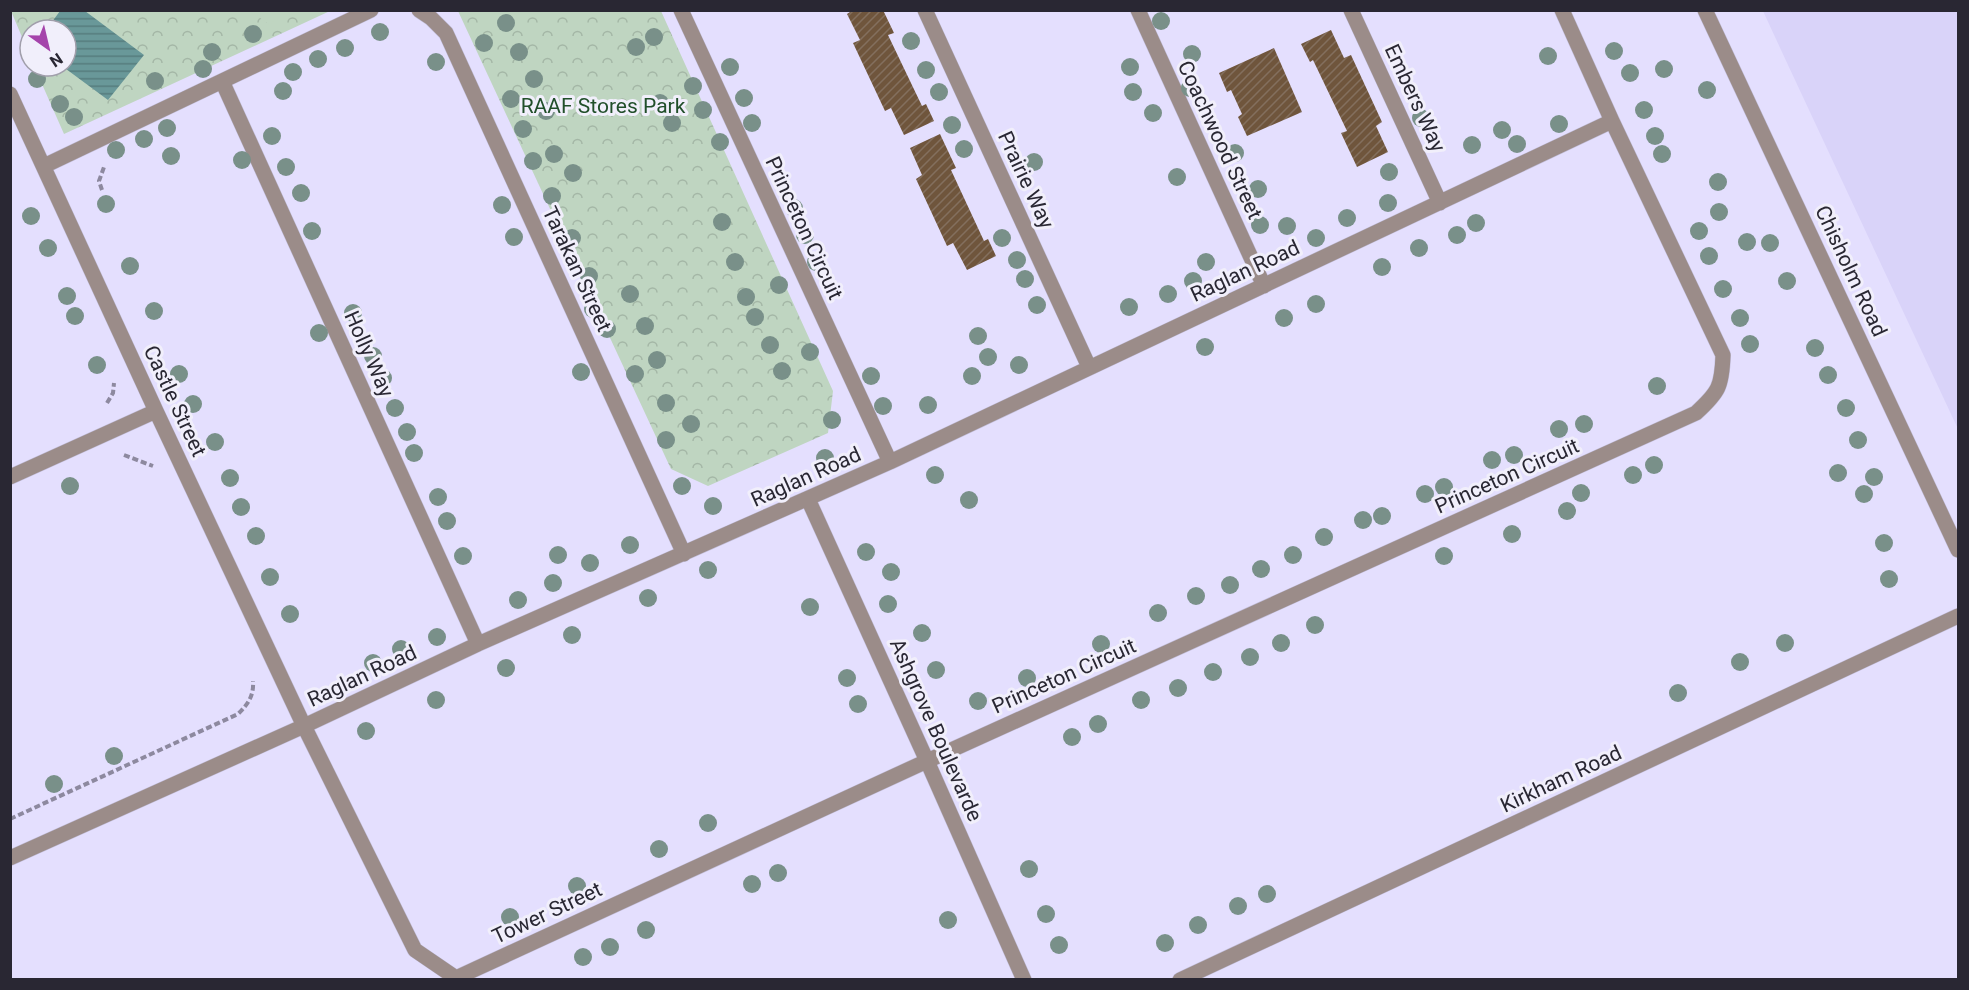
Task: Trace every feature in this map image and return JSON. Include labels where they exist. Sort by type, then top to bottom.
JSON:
[{"type":"street","points":[[45,166],[371,10]]},
{"type":"street","name":"Tarakan Street","points":[[419,10],[446,33],[684,554]]},
{"type":"street","name":"Princeton Circuit","points":[[681,10],[890,462]]},
{"type":"street","name":"Prairie Way","points":[[925,10],[1089,367]]},
{"type":"street","name":"Coachwood Street","points":[[1138,10],[1264,286]]},
{"type":"street","name":"Embers Way","points":[[1351,10],[1440,203]]},
{"type":"street","name":"Princeton Circuit","points":[[927,761],[1696,413],[1713,397],[1722,379],[1723,355],[1612,122],[1562,10]]},
{"type":"street","name":"Chisholm Road","points":[[1705,10],[1959,550]]},
{"type":"street","name":"Holly Way","points":[[222,81],[478,644]]},
{"type":"street","name":"Castle Street","points":[[10,94],[304,726]]},
{"type":"street","name":"Raglan Road","points":[[10,858],[304,726],[478,644],[890,462],[1612,122]]},
{"type":"street","points":[[10,477],[156,411]]},
{"type":"street","name":"Ashgrove Boulevarde","points":[[808,499],[1024,980]]},
{"type":"street","name":"Kirkham Road","points":[[1180,980],[1959,616]]},
{"type":"street","name":"Tower Street","points":[[304,726],[416,950],[456,978],[927,761]]},
{"type":"path","points":[[117,455],[126,455],[150,463],[158,471]]},
{"type":"path","points":[[10,819],[238,714],[248,704],[254,691],[252,675]]},
{"type":"shaded area","points":[[60,11],[85,11],[144,55],[108,100],[78,78],[78,18],[55,18]]},
{"type":"shaded area","points":[[1763,11],[1958,11],[1958,429],[1788,65]]},
{"type":"green space","points":[[11,11],[330,11],[64,134],[39,78],[78,78],[78,18],[18,18],[18,28]]},
{"type":"green space","points":[[250,11],[282,11],[270,25]]},
{"type":"green space","name":"RAAF Stores Park","points":[[458,11],[661,11],[833,391],[828,433],[708,486],[671,469]]},
{"type":"building","points":[[853,10],[883,10],[894,33],[888,35],[922,106],[926,104],[934,121],[904,135],[891,108],[885,111],[853,43],[860,40],[847,14]]},
{"type":"building","points":[[1331,30],[1344,58],[1351,55],[1382,122],[1376,126],[1388,152],[1357,167],[1341,133],[1347,131],[1313,60],[1310,62],[1301,44]]},
{"type":"building","points":[[1274,48],[1302,112],[1247,136],[1238,117],[1242,114],[1231,90],[1227,92],[1219,73]]},
{"type":"building","points":[[940,134],[956,168],[951,170],[984,241],[988,239],[996,256],[967,270],[953,243],[947,246],[916,179],[922,175],[910,148]]}]
